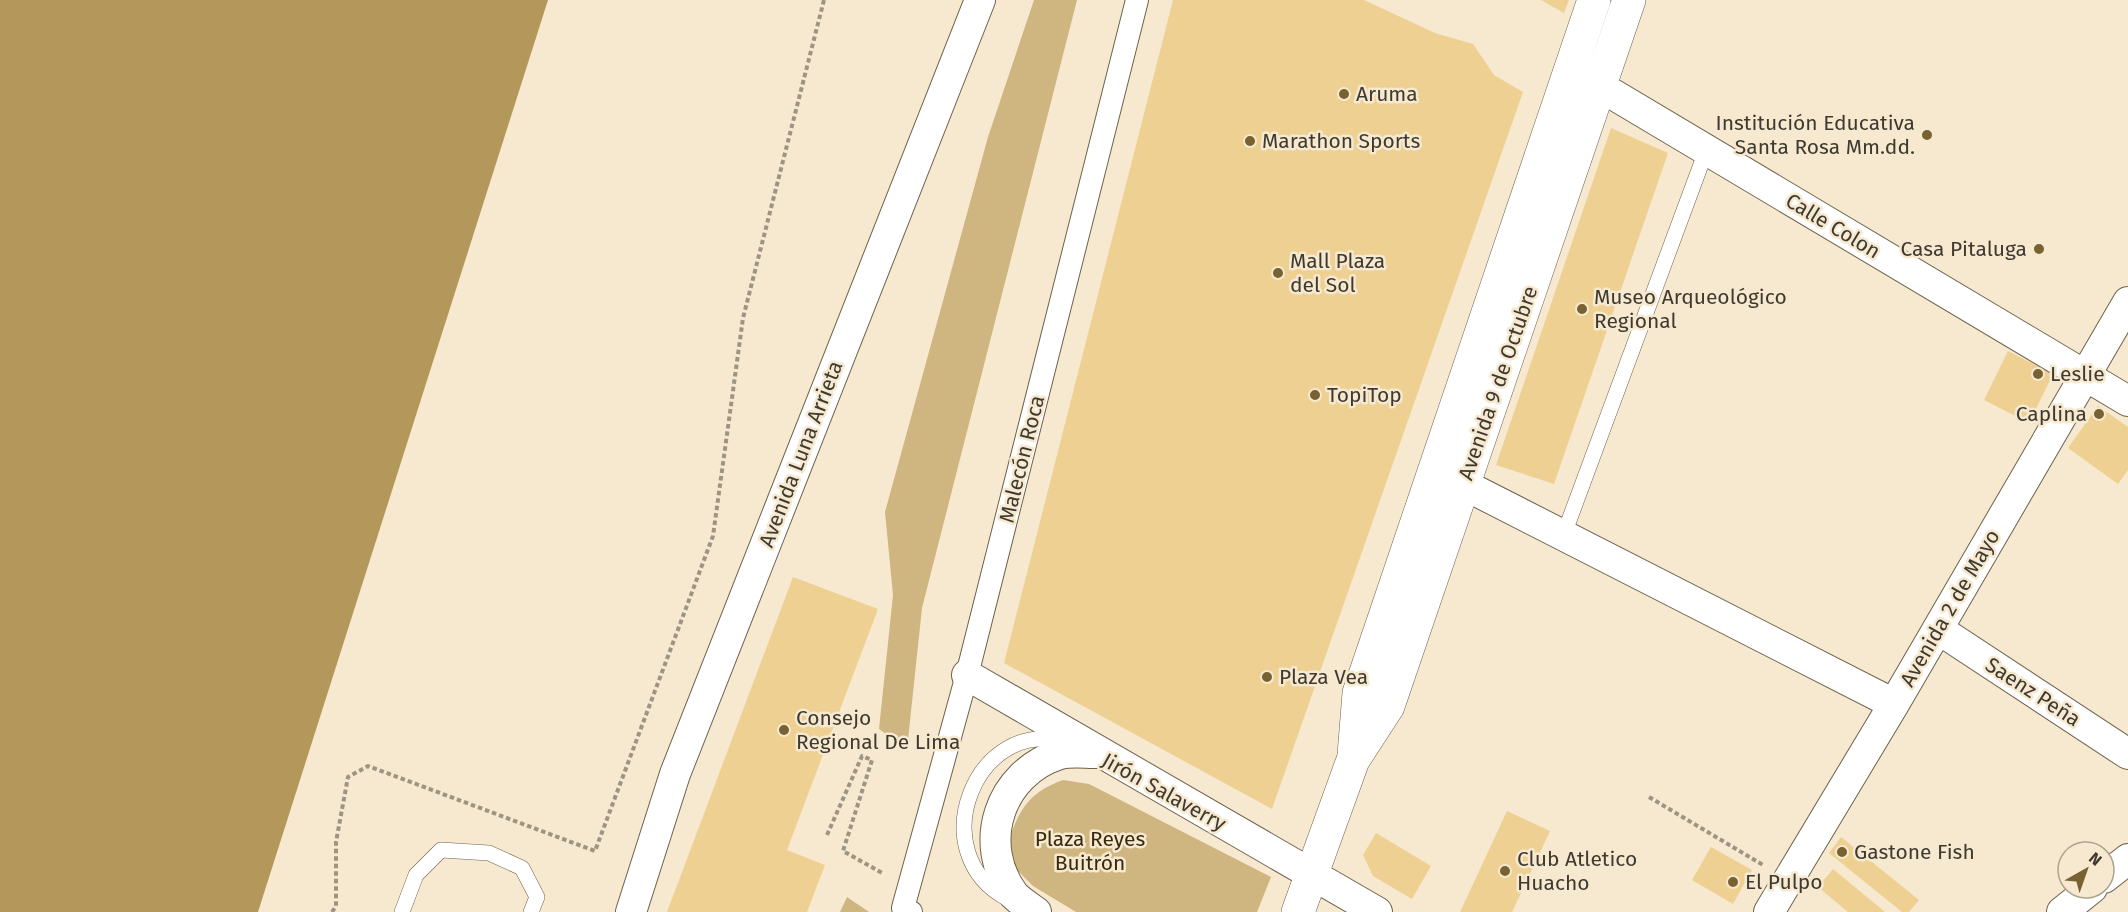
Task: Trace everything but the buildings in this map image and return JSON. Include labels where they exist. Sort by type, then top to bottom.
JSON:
[{"type":"street","name":"Avenida Luna Arrieta","points":[[631,912],[675,774],[980,0]]},
{"type":"street","name":"Malecón Roca","points":[[911,912],[903,908],[967,675],[1137,0]]},
{"type":"street","name":"Avenida 9 de Octubre","points":[[1353,760],[1359,693],[1594,0]]},
{"type":"street","name":"Avenida 9 de Octubre","points":[[1298,912],[1353,760],[1388,706],[1629,0]]},
{"type":"street","name":"Calle Colon","points":[[1570,69],[2128,401]]},
{"type":"street","name":"Avenida 2 de Mayo","points":[[1768,912],[1789,881],[1894,704],[2128,302]]},
{"type":"street","points":[[1434,470],[1464,483],[1894,704]]},
{"type":"street","name":"Saenz Peña","points":[[1938,629],[2128,754]]},
{"type":"street","points":[[967,675],[1096,753]]},
{"type":"street","name":"Jirón Salaverry","points":[[1034,912],[1015,896],[998,864],[995,829],[1006,795],[1029,769],[1061,754],[1096,753],[1377,912]]},
{"type":"street","points":[[2116,868],[2128,859]]},
{"type":"street","points":[[2062,912],[2077,900]]},
{"type":"lane","points":[[1564,534],[1706,151]]},
{"type":"lane","points":[[402,912],[416,875],[441,850],[489,853],[522,868],[537,897],[531,912]]},
{"type":"path","points":[[332,912],[336,906],[336,842],[348,777],[368,766],[595,851],[713,536],[742,318],[824,0]]},
{"type":"path","points":[[827,835],[862,756],[872,760],[843,851],[887,876],[891,866]]},
{"type":"path","points":[[1649,797],[1789,881]]},
{"type":"green space","points":[[1034,0],[1077,0],[922,608],[907,749],[879,729],[893,595],[885,512],[988,137]]},
{"type":"green space","name":"Plaza Reyes Buitrón","points":[[1063,780],[1089,784],[1271,877],[1257,912],[1076,912],[1033,886],[1017,870],[1007,845],[1020,813],[1026,805],[1041,791]]},
{"type":"green space","points":[[847,897],[869,912],[840,912]]},
{"type":"shaded area","points":[[0,0],[548,0],[258,912],[0,912]]},
{"type":"place","name":"Aruma","points":[[1344,94]]},
{"type":"place","name":"Institución Educativa Santa Rosa Mm.dd.","points":[[1927,135]]},
{"type":"place","name":"Marathon Sports","points":[[1250,141]]},
{"type":"place","name":"Casa Pitaluga","points":[[2039,249]]},
{"type":"place","name":"Mall Plaza del Sol","points":[[1278,273]]},
{"type":"place","name":"Museo Arqueológico Regional","points":[[1582,309]]},
{"type":"place","name":"Leslie","points":[[2038,374]]},
{"type":"place","name":"TopiTop","points":[[1315,395]]},
{"type":"place","name":"Caplina","points":[[2099,414]]},
{"type":"place","name":"Plaza Vea","points":[[1267,677]]},
{"type":"place","name":"Consejo Regional De Lima","points":[[784,730]]},
{"type":"place","name":"Gastone Fish","points":[[1842,852]]},
{"type":"place","name":"Club Atletico Huacho","points":[[1505,871]]},
{"type":"place","name":"El Pulpo","points":[[1733,882]]}]
